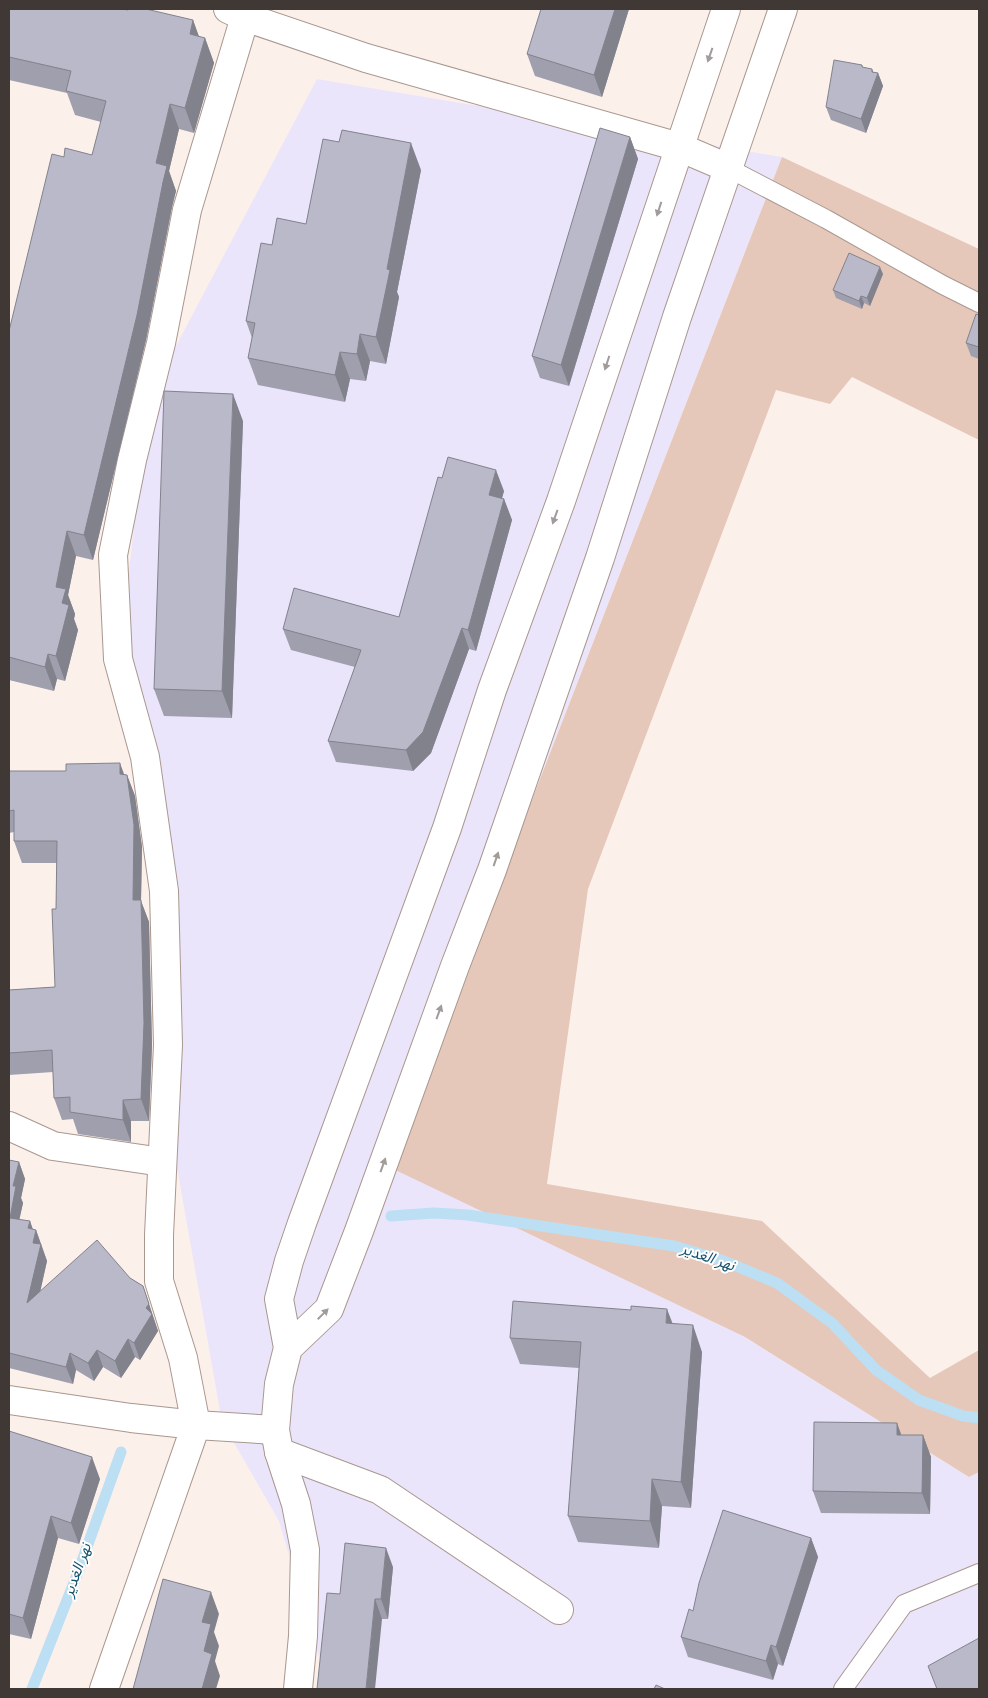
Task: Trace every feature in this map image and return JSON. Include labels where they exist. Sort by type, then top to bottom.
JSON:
[{"type":"street","points":[[298,1689],[303,1636],[305,1550],[296,1504],[277,1441],[279,1384],[288,1348],[279,1299],[289,1262],[447,828],[492,690],[561,502],[726,9]]},
{"type":"street","points":[[288,1348],[329,1309],[359,1231],[505,832],[600,558],[677,317],[783,9]]},
{"type":"street","points":[[104,1689],[196,1425],[183,1358],[159,1281],[159,1235],[168,1045],[164,891],[145,757],[118,659],[113,555],[132,460],[161,343],[187,210],[241,12],[376,60],[679,148],[728,168]]},
{"type":"street","points":[[9,1126],[53,1146],[162,1162]]},
{"type":"street","points":[[9,1400],[131,1418],[196,1425],[277,1441],[380,1490],[559,1610]]},
{"type":"lane","points":[[728,168],[826,218],[943,285],[979,303]]},
{"type":"lane","points":[[843,1689],[904,1604],[979,1573]]},
{"type":"shaded area","points":[[317,79],[782,157],[389,1166],[745,1337],[969,1477],[979,1472],[979,1689],[324,1689],[325,1677],[279,1521],[222,1422],[170,1128],[173,910],[115,692],[149,397]]},
{"type":"shaded area","points":[[782,157],[979,249],[979,440],[852,377],[830,404],[776,390],[588,889],[547,1184],[762,1221],[930,1378],[979,1350],[979,1472],[969,1477],[745,1337],[389,1167]]},
{"type":"building","points":[[9,9],[146,9],[193,20],[190,34],[205,38],[185,108],[170,104],[156,163],[167,166],[137,315],[84,535],[67,531],[56,587],[66,589],[62,603],[69,605],[56,656],[48,654],[45,667],[9,657],[9,331],[52,154],[64,157],[65,148],[92,155],[106,101],[66,91],[71,71],[9,57]]},
{"type":"building","points":[[541,9],[615,9],[594,75],[527,54]]},
{"type":"building","points":[[834,60],[862,65],[862,67],[872,69],[872,72],[878,73],[861,119],[826,107]]},
{"type":"building","points":[[600,128],[630,137],[561,365],[532,356]]},
{"type":"building","points":[[342,130],[411,143],[387,269],[390,270],[376,337],[360,334],[357,354],[340,352],[335,375],[248,358],[255,323],[246,321],[261,243],[272,245],[277,218],[306,224],[323,139],[339,142]]},
{"type":"building","points":[[849,253],[880,267],[867,298],[861,296],[859,301],[833,290]]},
{"type":"building","points":[[976,314],[979,315],[979,347],[966,343]]},
{"type":"building","points":[[164,391],[233,394],[222,691],[154,689]]},
{"type":"building","points":[[448,457],[496,470],[489,495],[504,499],[468,630],[462,628],[423,732],[406,750],[328,741],[361,650],[283,629],[294,588],[399,617],[438,477],[442,478]]},
{"type":"building","points":[[120,763],[120,774],[127,775],[134,825],[133,900],[141,900],[144,1023],[141,1099],[123,1100],[123,1120],[70,1112],[70,1097],[54,1098],[52,1050],[9,1053],[9,990],[55,987],[52,909],[56,909],[57,841],[14,841],[14,810],[9,811],[9,771],[66,771],[66,764]]},
{"type":"building","points":[[9,1160],[19,1162],[13,1186],[16,1186],[10,1218],[30,1221],[28,1228],[36,1230],[33,1243],[41,1244],[27,1303],[97,1240],[130,1278],[143,1286],[149,1304],[146,1308],[152,1314],[134,1343],[128,1339],[115,1361],[97,1350],[88,1363],[70,1353],[66,1367],[9,1353]]},
{"type":"building","points":[[513,1301],[631,1310],[631,1306],[667,1309],[666,1323],[693,1325],[681,1482],[652,1479],[650,1521],[568,1516],[581,1342],[510,1338]]},
{"type":"building","points":[[814,1422],[897,1423],[897,1435],[923,1435],[922,1493],[813,1491]]},
{"type":"building","points":[[9,1431],[92,1457],[71,1523],[51,1516],[23,1618],[9,1614]]},
{"type":"building","points":[[723,1510],[811,1538],[776,1647],[771,1645],[766,1661],[681,1637],[689,1609],[693,1611],[699,1583]]},
{"type":"building","points":[[345,1543],[386,1548],[381,1599],[375,1599],[366,1689],[317,1689],[327,1593],[340,1594]]},
{"type":"building","points":[[163,1579],[211,1592],[202,1622],[211,1624],[204,1651],[212,1654],[202,1689],[133,1689]]},
{"type":"building","points":[[979,1638],[979,1689],[937,1689],[928,1666]]},
{"type":"building","points":[[656,1685],[665,1689],[654,1689]]},
{"type":"waterway","name":"نهر الغدير","points":[[391,1216],[434,1213],[468,1215],[674,1246],[724,1261],[777,1283],[832,1323],[876,1370],[919,1400],[963,1416],[979,1418]]},
{"type":"waterway","name":"نهر الغدير","points":[[32,1689],[77,1575],[121,1452]]}]
